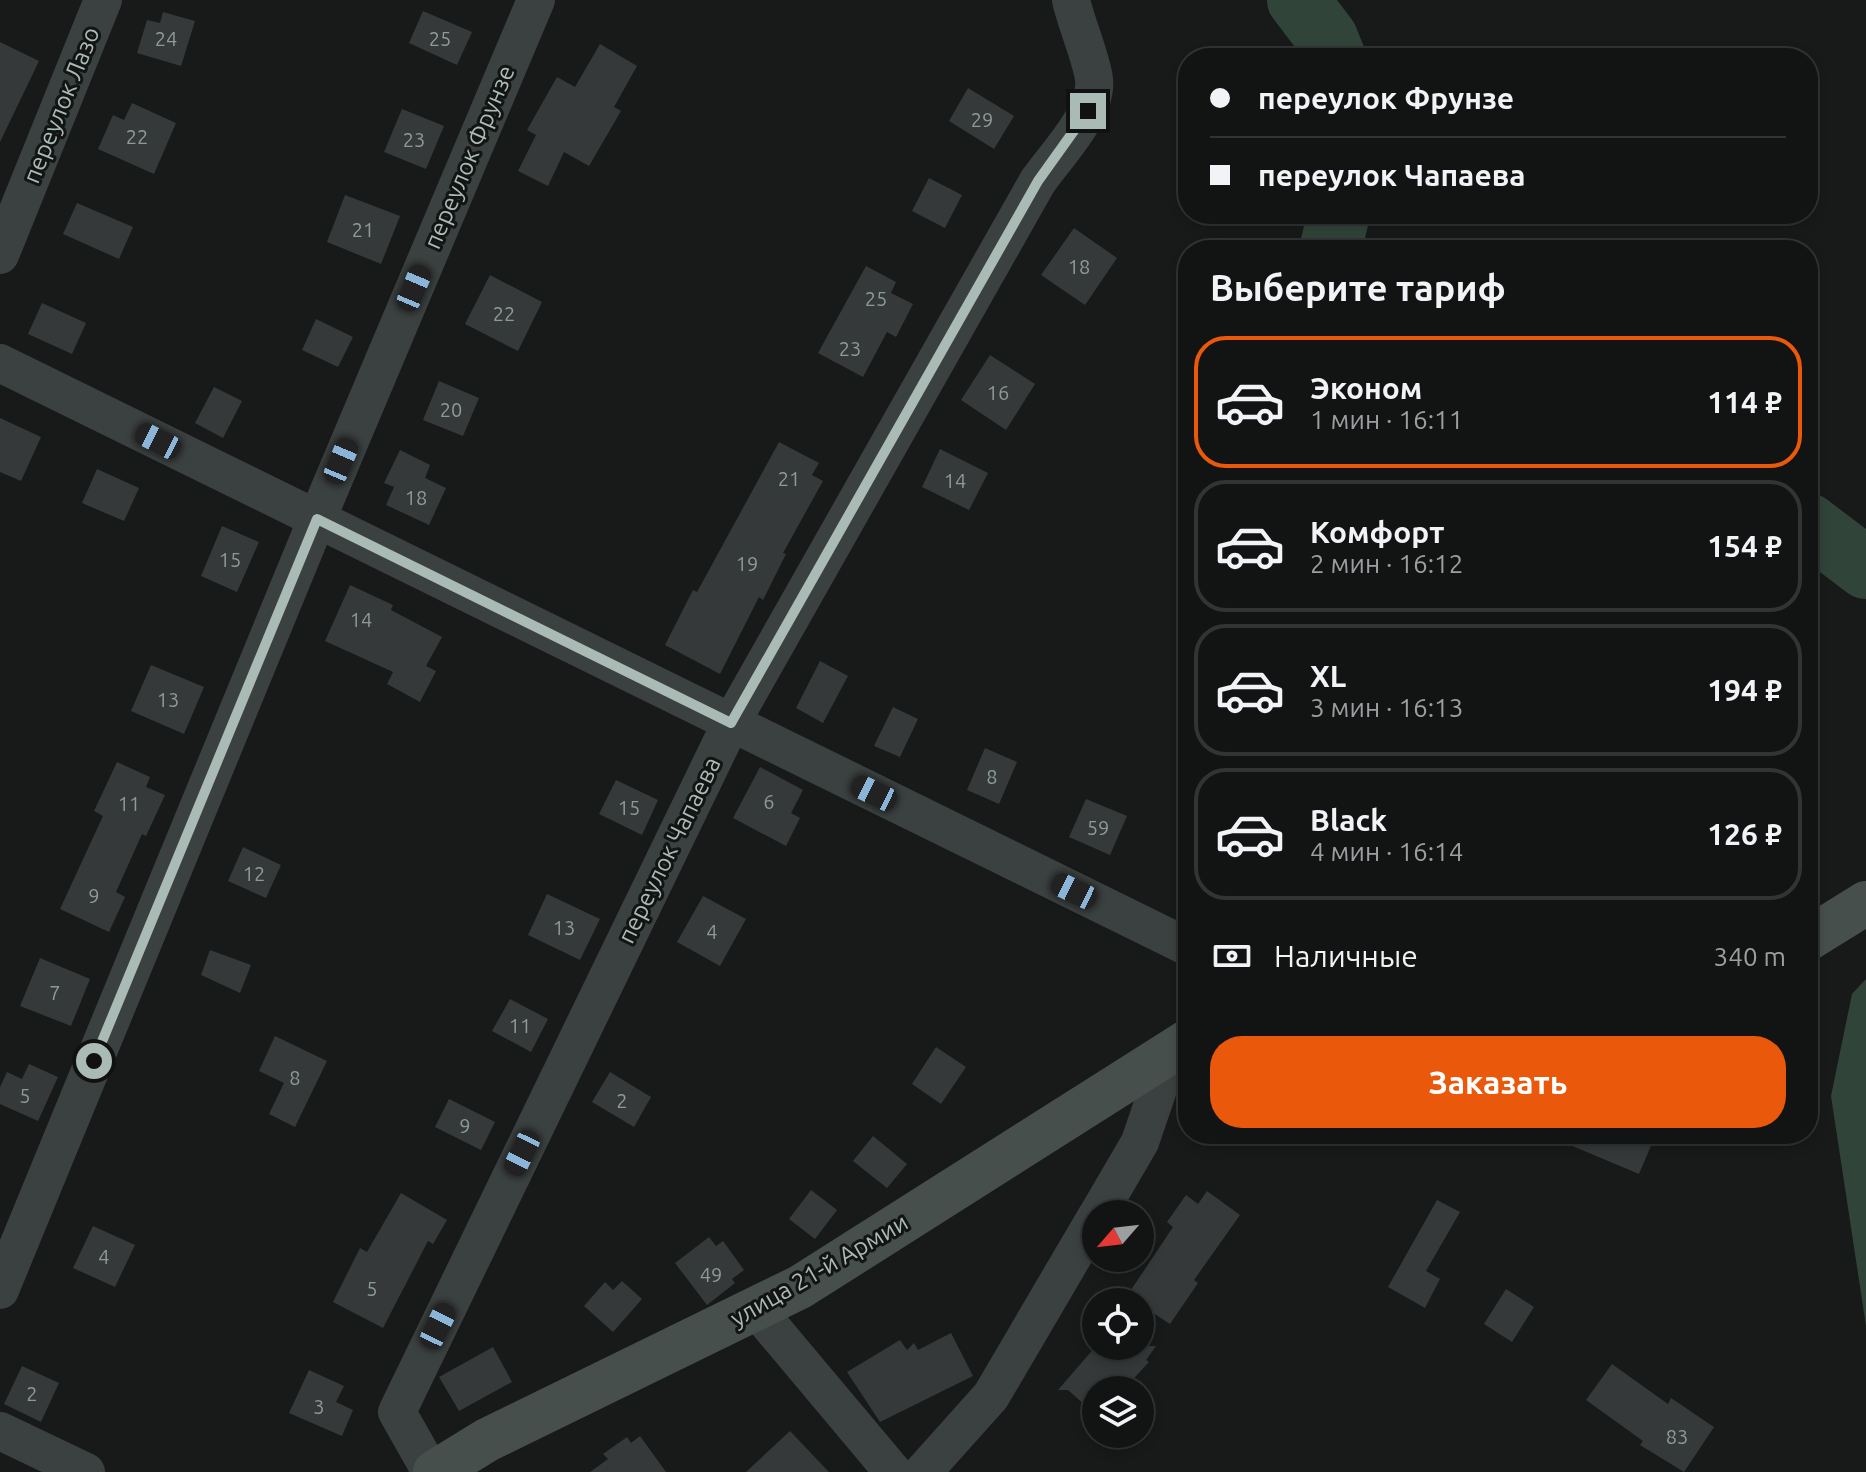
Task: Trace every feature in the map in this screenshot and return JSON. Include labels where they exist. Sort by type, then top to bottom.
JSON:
[{"type":"main road","points":[[1818,933],[1866,903]]},
{"type":"main road","name":"улица 21-й Армии","points":[[433,1472],[487,1440],[757,1310],[849,1258],[1178,1047]]},
{"type":"street","name":"переулок Лазо","points":[[0,255],[103,0]]},
{"type":"street","name":"переулок Фрунзе","points":[[0,1290],[317,519],[536,0]]},
{"type":"street","name":"переулок Чапаева","points":[[433,1472],[397,1412],[731,723],[1038,181],[1088,111],[1094,96],[1094,76],[1069,10]]},
{"type":"street","points":[[0,363],[1178,942]]},
{"type":"street","points":[[1106,1200],[1140,1142],[1178,1051]]},
{"type":"street","points":[[923,1472],[991,1396],[1082,1241]]},
{"type":"street","points":[[757,1310],[893,1472]]},
{"type":"street","points":[[0,1431],[86,1472]]},
{"type":"shaded area","points":[[1866,979],[1866,1326],[1831,1096],[1852,994]]},
{"type":"building","points":[[423,11],[472,32],[457,65],[409,43]]},
{"type":"building","points":[[163,12],[195,21],[181,66],[137,53],[147,20],[160,23]]},
{"type":"building","points":[[0,42],[39,61],[0,142]]},
{"type":"building","points":[[600,44],[637,66],[614,107],[621,111],[589,166],[564,152],[548,186],[518,171],[536,135],[527,130],[557,77],[575,87]]},
{"type":"building","points":[[968,88],[1014,116],[994,149],[949,121]]},
{"type":"building","points":[[132,103],[176,123],[154,174],[98,149],[113,115],[124,120]]},
{"type":"building","points":[[402,109],[444,126],[426,169],[384,152]]},
{"type":"building","points":[[929,178],[962,195],[945,228],[912,211]]},
{"type":"building","points":[[345,195],[400,216],[381,264],[327,242]]},
{"type":"building","points":[[77,203],[133,227],[119,259],[63,234]]},
{"type":"building","points":[[1074,228],[1117,258],[1085,305],[1041,275]]},
{"type":"building","points":[[866,266],[896,282],[891,293],[913,304],[896,337],[887,332],[863,377],[818,353]]},
{"type":"building","points":[[490,275],[542,302],[518,351],[465,324]]},
{"type":"building","points":[[42,303],[86,323],[72,354],[28,334]]},
{"type":"building","points":[[316,319],[353,337],[338,367],[302,350]]},
{"type":"building","points":[[990,355],[1035,384],[1006,430],[961,400]]},
{"type":"building","points":[[439,381],[479,398],[463,436],[423,420]]},
{"type":"building","points":[[214,387],[242,401],[223,438],[195,423]]},
{"type":"building","points":[[0,418],[41,437],[21,481],[0,472]]},
{"type":"building","points":[[779,442],[819,463],[812,475],[823,481],[783,553],[786,554],[763,600],[759,597],[720,674],[665,645],[693,590],[697,592]]},
{"type":"building","points":[[940,449],[988,473],[969,510],[922,487]]},
{"type":"building","points":[[400,450],[430,465],[425,478],[446,488],[429,525],[386,505],[394,487],[384,483]]},
{"type":"building","points":[[97,469],[139,488],[124,521],[82,503]]},
{"type":"building","points":[[222,526],[259,542],[237,592],[201,576]]},
{"type":"building","points":[[350,585],[393,605],[391,610],[442,637],[426,666],[436,671],[420,702],[387,684],[393,672],[325,641]]},
{"type":"building","points":[[820,661],[848,676],[823,723],[796,708]]},
{"type":"building","points":[[151,665],[204,687],[184,734],[131,711]]},
{"type":"building","points":[[893,707],[918,719],[900,757],[874,746]]},
{"type":"building","points":[[985,748],[1017,762],[999,804],[967,790]]},
{"type":"building","points":[[117,762],[150,777],[146,787],[165,795],[146,836],[142,834],[116,892],[125,897],[109,932],[60,909],[103,816],[94,811]]},
{"type":"building","points":[[760,767],[803,790],[791,813],[800,818],[786,846],[733,818]]},
{"type":"building","points":[[616,780],[658,800],[642,835],[599,814]]},
{"type":"building","points":[[1086,799],[1127,816],[1110,855],[1069,837]]},
{"type":"building","points":[[243,847],[281,865],[266,898],[228,881]]},
{"type":"building","points":[[547,894],[600,919],[580,960],[528,935]]},
{"type":"building","points":[[703,896],[746,919],[720,966],[677,942]]},
{"type":"building","points":[[210,950],[251,965],[240,993],[201,975]]},
{"type":"building","points":[[40,958],[90,979],[71,1026],[20,1006]]},
{"type":"building","points":[[510,999],[548,1019],[531,1052],[492,1031]]},
{"type":"building","points":[[275,1036],[327,1061],[295,1127],[269,1114],[284,1083],[259,1071]]},
{"type":"building","points":[[936,1047],[966,1067],[941,1104],[912,1084]]},
{"type":"building","points":[[29,1064],[58,1077],[38,1121],[0,1104],[0,1087],[7,1072],[22,1079]]},
{"type":"building","points":[[610,1072],[651,1097],[634,1127],[592,1102]]},
{"type":"building","points":[[449,1099],[495,1122],[481,1150],[435,1127]]},
{"type":"building","points":[[873,1136],[907,1164],[887,1188],[853,1161]]},
{"type":"building","points":[[1568,1144],[1652,1144],[1639,1174]]},
{"type":"building","points":[[811,1190],[837,1210],[815,1239],[789,1219]]},
{"type":"building","points":[[1207,1191],[1240,1215],[1194,1280],[1198,1283],[1170,1324],[1154,1314],[1154,1288],[1132,1288],[1143,1272],[1154,1272],[1154,1256],[1173,1227],[1167,1222],[1186,1195],[1198,1204]]},
{"type":"building","points":[[401,1193],[447,1220],[433,1244],[428,1241],[383,1328],[333,1302],[360,1248],[367,1252]]},
{"type":"building","points":[[1437,1200],[1460,1212],[1426,1271],[1440,1279],[1425,1308],[1388,1287]]},
{"type":"building","points":[[93,1226],[135,1245],[115,1287],[73,1268]]},
{"type":"building","points":[[709,1237],[716,1246],[723,1241],[744,1270],[732,1279],[735,1283],[707,1305],[675,1263]]},
{"type":"building","points":[[622,1281],[642,1299],[613,1332],[584,1306],[605,1282],[613,1290]]},
{"type":"building","points":[[1506,1289],[1534,1307],[1512,1342],[1484,1324]]},
{"type":"building","points":[[951,1333],[973,1376],[880,1422],[847,1372],[900,1340],[907,1350],[914,1343],[918,1350]]},
{"type":"building","points":[[493,1347],[512,1382],[459,1411],[439,1377]]},
{"type":"building","points":[[1084,1360],[1149,1362],[1136,1376],[1082,1376],[1082,1402],[1068,1390],[1058,1390]]},
{"type":"building","points":[[1612,1364],[1668,1404],[1671,1398],[1714,1427],[1684,1472],[1640,1445],[1643,1441],[1586,1400]]},
{"type":"building","points":[[22,1366],[59,1383],[41,1422],[4,1404]]},
{"type":"building","points":[[309,1370],[344,1386],[336,1402],[353,1410],[342,1436],[289,1413]]},
{"type":"building","points":[[790,1431],[829,1472],[746,1472]]},
{"type":"building","points":[[640,1436],[666,1472],[590,1472],[608,1459],[603,1454],[627,1437],[631,1443]]},
{"type":"waterway","points":[[1298,0],[1331,48]]},
{"type":"waterway","points":[[1332,240],[1336,224]]},
{"type":"waterway","points":[[1818,532],[1866,568]]},
{"type":"route","points":[[94,1061],[317,519],[731,723],[1038,181],[1088,111]]}]
